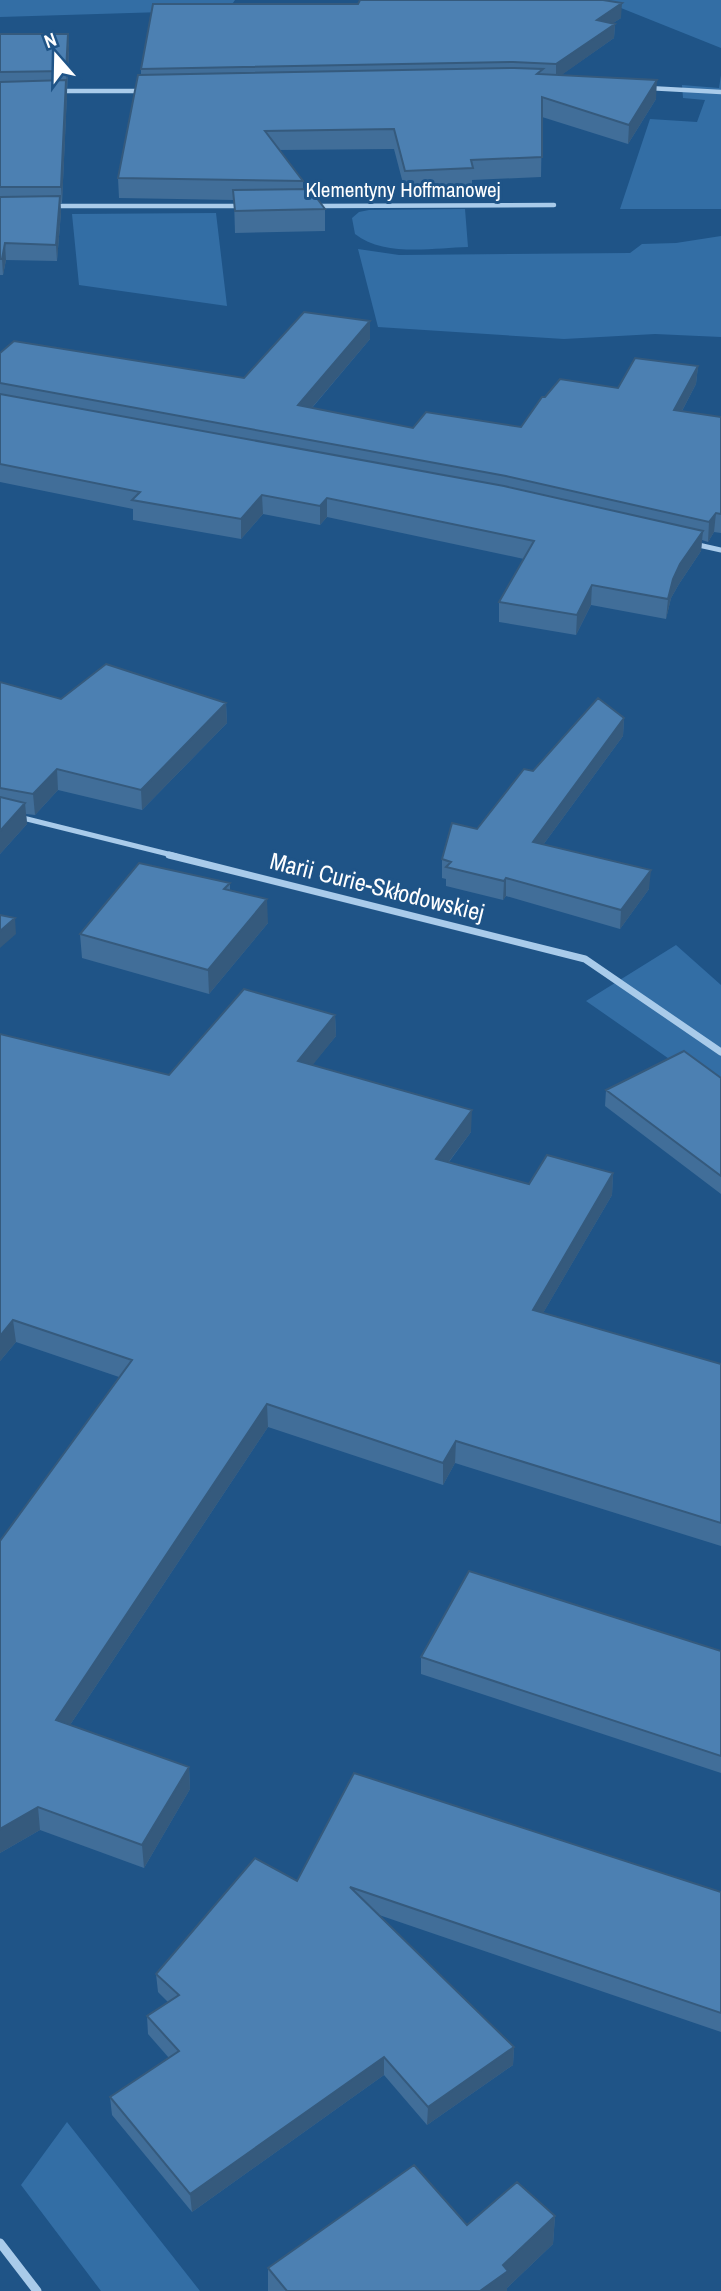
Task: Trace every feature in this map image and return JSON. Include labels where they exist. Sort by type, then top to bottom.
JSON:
[{"type":"street","points":[[638,88],[721,92]]},
{"type":"street","points":[[52,91],[145,90]]},
{"type":"street","name":"Klementyny Hoffmanowej","points":[[313,206],[554,205]]},
{"type":"street","points":[[41,206],[245,206]]},
{"type":"street","points":[[686,542],[721,550]]},
{"type":"street","name":"Marii Curie-Skłodowskiej","points":[[13,815],[585,959],[721,1052]]},
{"type":"street","points":[[0,2243],[37,2291]]},
{"type":"shaded area","points":[[0,0],[235,0],[228,10],[0,17]]},
{"type":"shaded area","points":[[601,0],[721,0],[721,48]]},
{"type":"shaded area","points":[[721,75],[721,209],[620,209],[650,119],[697,122],[705,100],[683,98],[682,85],[719,88]]},
{"type":"shaded area","points":[[465,209],[468,247],[409,250],[380,246],[355,234],[352,218],[359,212],[369,210]]},
{"type":"shaded area","points":[[216,213],[227,306],[79,285],[72,214]]},
{"type":"shaded area","points":[[721,236],[721,337],[655,334],[564,339],[378,327],[358,249],[399,255],[630,253],[642,244],[676,243]]},
{"type":"shaded area","points":[[676,945],[721,985],[721,1095],[586,1001]]},
{"type":"shaded area","points":[[67,2122],[200,2291],[101,2291],[21,2185]]},
{"type":"building","points":[[360,0],[603,0],[622,3],[597,20],[615,24],[556,64],[513,62],[141,69],[153,4],[358,4]]},
{"type":"building","points":[[0,34],[68,34],[66,71],[0,72]]},
{"type":"building","points":[[543,69],[537,74],[657,80],[629,125],[542,97],[542,157],[471,160],[473,168],[405,171],[394,129],[265,131],[303,181],[118,178],[138,75]]},
{"type":"building","points":[[66,80],[61,187],[0,187],[0,82]]},
{"type":"building","points":[[310,189],[325,209],[235,211],[233,190]]},
{"type":"building","points":[[60,196],[56,245],[5,243],[0,259],[0,197]]},
{"type":"building","points":[[304,312],[370,321],[298,405],[413,428],[426,412],[521,427],[542,397],[545,397],[560,379],[618,388],[635,358],[698,366],[674,410],[721,417],[721,514],[716,513],[709,522],[506,476],[0,383],[0,353],[14,341],[244,378]]},
{"type":"building","points":[[0,394],[504,486],[703,531],[680,564],[668,599],[592,585],[577,615],[499,602],[534,541],[327,498],[320,506],[262,495],[241,519],[132,500],[140,492],[0,464]]},
{"type":"building","points":[[106,664],[226,703],[141,790],[57,769],[33,794],[0,788],[0,682],[61,699]]},
{"type":"building","points":[[598,698],[624,718],[533,842],[651,870],[621,910],[506,878],[504,881],[446,867],[451,862],[442,859],[452,823],[477,829],[524,769],[533,771]]},
{"type":"building","points":[[0,797],[25,803],[0,831]]},
{"type":"building","points":[[139,863],[230,883],[224,889],[267,899],[208,970],[80,934]]},
{"type":"building","points":[[0,915],[15,918],[0,931]]},
{"type":"building","points":[[244,989],[335,1015],[298,1061],[472,1110],[436,1159],[529,1184],[547,1155],[613,1173],[533,1310],[721,1364],[721,1523],[456,1441],[443,1463],[267,1404],[56,1720],[189,1767],[142,1845],[38,1807],[0,1829],[0,1541],[132,1360],[13,1320],[0,1336],[0,1034],[169,1075]]},
{"type":"building","points":[[684,1051],[721,1078],[721,1176],[606,1090]]},
{"type":"building","points":[[469,1571],[721,1651],[721,1756],[421,1657]]},
{"type":"building","points":[[354,1773],[721,1892],[721,2013],[350,1887],[514,2047],[428,2107],[384,2057],[190,2194],[110,2097],[179,2051],[147,2016],[179,1995],[156,1974],[255,1858],[297,1881]]},
{"type":"building","points":[[414,2165],[467,2225],[517,2182],[555,2216],[503,2265],[508,2271],[480,2291],[287,2291],[268,2268]]}]
